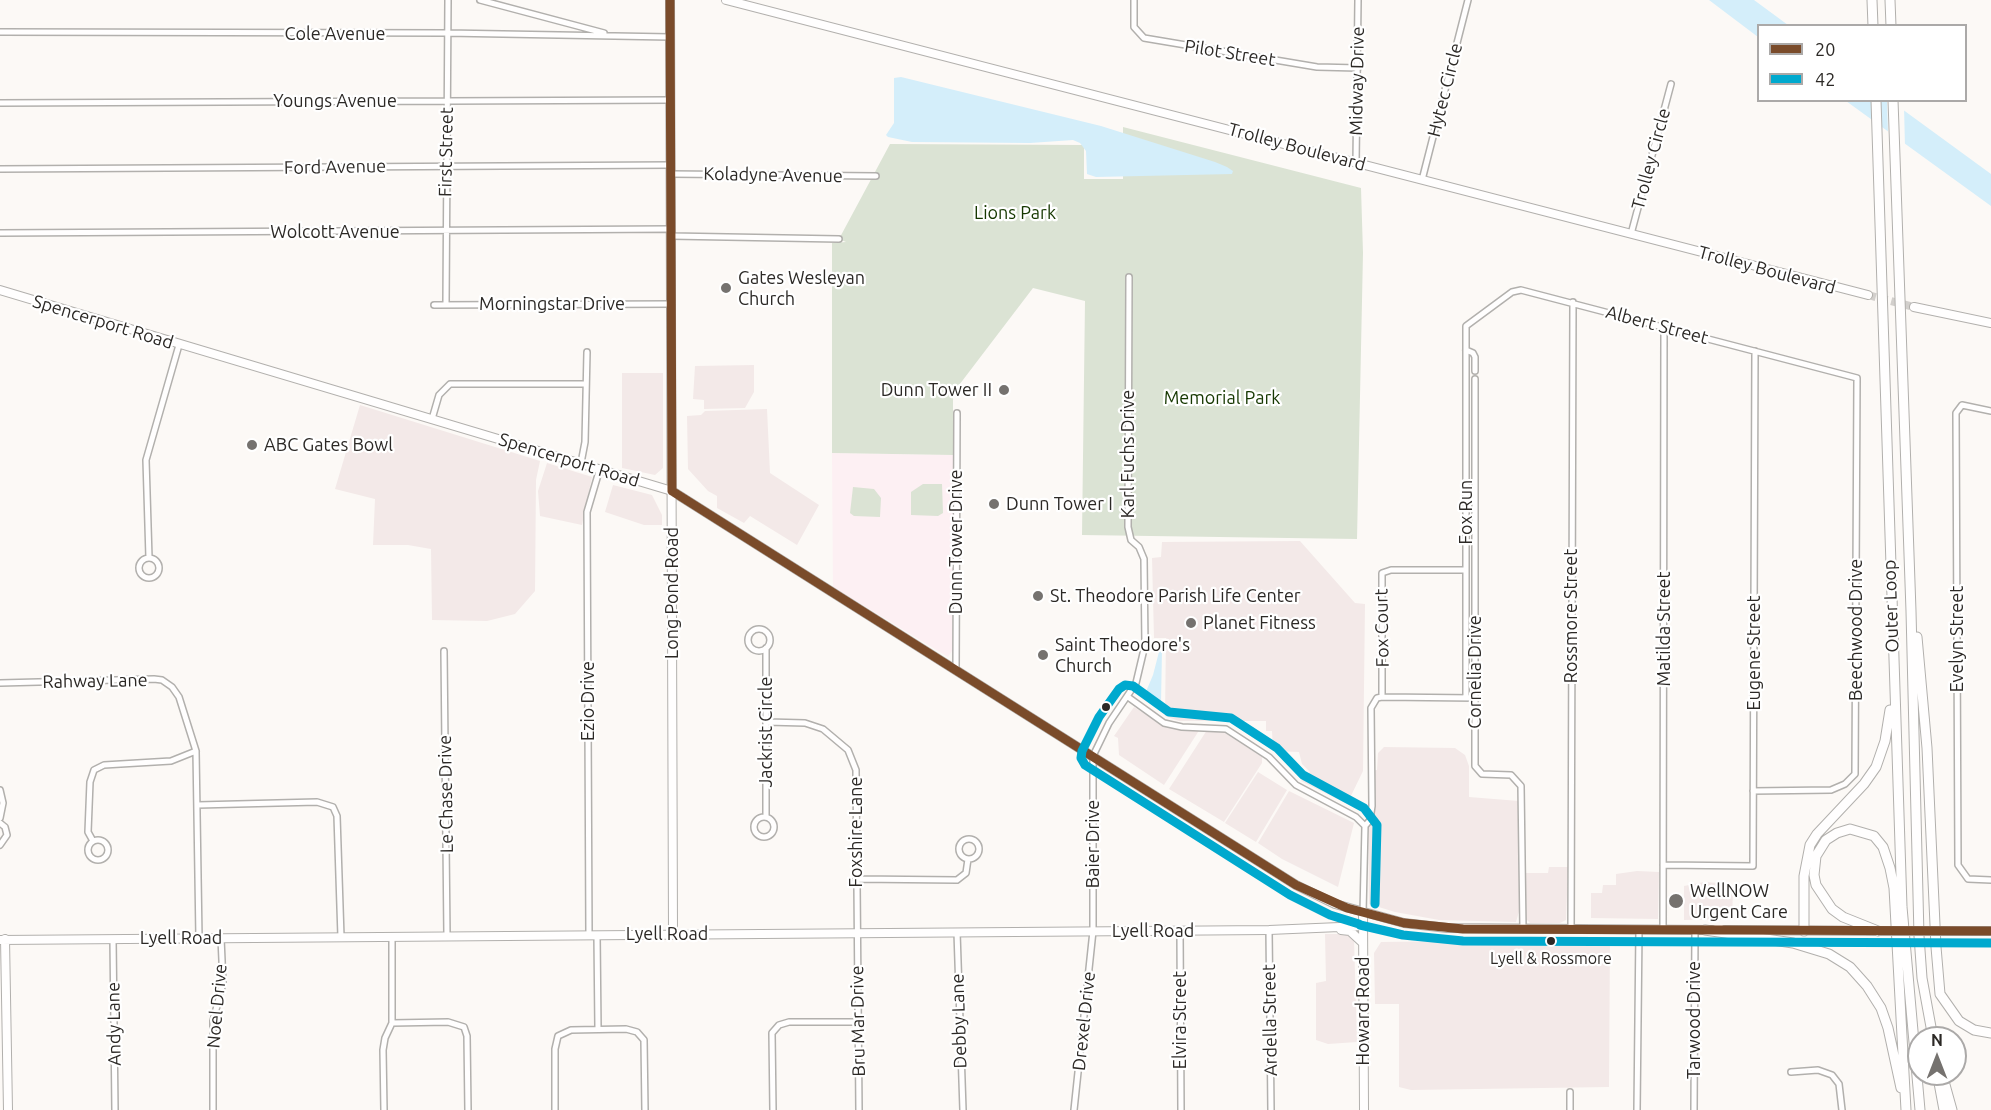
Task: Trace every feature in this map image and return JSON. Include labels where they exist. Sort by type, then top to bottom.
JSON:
[{"type":"highway","points":[[1872,0],[1873,21]]},
{"type":"highway","points":[[1890,0],[1891,24]]},
{"type":"highway","name":"Outer Loop","points":[[1876,102],[1891,635],[1901,873],[1920,1110]]},
{"type":"highway","name":"Outer Loop","points":[[1893,102],[1911,611],[1919,936],[1929,1026]]},
{"type":"highway","points":[[1911,611],[1917,634],[1927,748],[1936,947],[1941,994],[1949,1010],[1959,1021],[1974,1030],[1991,1033]]},
{"type":"highway","points":[[1804,931],[1804,876],[1810,845],[1816,834],[1870,777],[1885,741],[1889,720],[1891,635]]},
{"type":"highway","points":[[1878,931],[1843,917],[1832,909],[1816,885],[1814,875],[1816,856],[1826,840],[1837,832],[1850,829],[1874,836],[1883,847],[1894,888],[1906,1110]]},
{"type":"highway","points":[[1894,888],[1901,873]]},
{"type":"highway","points":[[1700,930],[1793,943],[1829,954],[1850,967],[1867,986],[1881,1008],[1888,1028],[1906,1110]]},
{"type":"highway","points":[[1940,1086],[1944,1110]]},
{"type":"highway","points":[[1945,1086],[1952,1110]]},
{"type":"main road","name":"Spencerport Road","points":[[0,290],[179,345],[600,468],[672,492],[1303,889],[1335,904],[1363,913],[1431,927],[1570,930],[1991,931]]},
{"type":"street","name":"First Street","points":[[446,304],[448,0]]},
{"type":"street","points":[[480,0],[614,36]]},
{"type":"street","name":"Long Pond Road","points":[[670,0],[673,934]]},
{"type":"street","name":"Trolley Boulevard","points":[[726,0],[759,4],[1356,163],[1868,295]]},
{"type":"street","name":"Pilot Street","points":[[1134,0],[1134,27],[1136,32],[1144,38],[1317,67],[1358,69]]},
{"type":"street","name":"Midway Drive","points":[[1356,163],[1358,0]]},
{"type":"street","name":"Hytec Circle","points":[[1422,180],[1468,0]]},
{"type":"street","name":"Cole Avenue","points":[[0,32],[447,33],[670,38]]},
{"type":"street","name":"Trolley Circle","points":[[1632,234],[1671,84]]},
{"type":"street","name":"Youngs Avenue","points":[[0,103],[671,100]]},
{"type":"street","name":"Ford Avenue","points":[[0,169],[446,165],[671,170]]},
{"type":"street","name":"Koladyne Avenue","points":[[671,170],[876,176]]},
{"type":"street","name":"Wolcott Avenue","points":[[0,232],[671,232],[839,239]]},
{"type":"street","name":"Karl Fuchs Drive","points":[[1093,756],[1109,723],[1128,697],[1140,672],[1145,634],[1144,559],[1139,547],[1131,540],[1128,527],[1129,277]]},
{"type":"street","name":"Albert Street","points":[[1466,326],[1516,290],[1573,302],[1857,378]]},
{"type":"street","name":"Rossmore Street","points":[[1570,930],[1573,302]]},
{"type":"street","name":"Morningstar Drive","points":[[434,305],[671,304]]},
{"type":"street","points":[[1914,307],[1991,323]]},
{"type":"street","name":"Fox Run","points":[[1466,326],[1466,698]]},
{"type":"street","name":"Matilda Street","points":[[1663,930],[1664,327]]},
{"type":"street","points":[[149,558],[146,460],[179,345]]},
{"type":"street","points":[[1466,350],[1473,353],[1475,357],[1475,371]]},
{"type":"street","name":"Eugene Street","points":[[1664,865],[1753,866],[1755,351]]},
{"type":"street","points":[[580,463],[585,442],[587,352]]},
{"type":"street","name":"Beechwood Drive","points":[[1754,791],[1831,790],[1845,784],[1855,774],[1857,378]]},
{"type":"street","name":"Cornelia Drive","points":[[1476,379],[1475,766],[1482,774],[1511,775],[1521,786],[1523,929]]},
{"type":"street","points":[[432,419],[439,395],[450,384],[585,384]]},
{"type":"street","name":"Evelyn Street","points":[[1991,411],[1962,405],[1956,414],[1958,865],[1959,871],[1968,879],[1991,879]]},
{"type":"street","name":"Dunn Tower Drive","points":[[956,670],[957,413]]},
{"type":"street","name":"Ezio Drive","points":[[598,1029],[593,935],[587,512],[600,468]]},
{"type":"street","name":"Fox Court","points":[[1382,697],[1382,573],[1391,570],[1466,570]]},
{"type":"street","name":"Jackrist Circle","points":[[765,817],[766,648],[770,639],[767,633],[758,629],[752,632],[748,642],[752,648],[759,650],[766,648]]},
{"type":"street","name":"Le Chase Drive","points":[[444,651],[447,936]]},
{"type":"street","name":"Rahway Lane","points":[[0,683],[162,680],[176,691],[196,752],[199,938]]},
{"type":"street","points":[[1128,697],[1164,723],[1182,727],[1226,729],[1269,757],[1296,785],[1356,817],[1365,826]]},
{"type":"street","points":[[1363,913],[1365,826],[1371,813],[1371,708],[1377,698],[1382,697],[1475,698]]},
{"type":"street","name":"Foxshire Lane","points":[[767,722],[814,725],[832,735],[848,750],[857,780],[856,933]]},
{"type":"street","points":[[93,841],[88,832],[90,782],[94,770],[104,765],[171,760],[196,752]]},
{"type":"street","name":"Baier Drive","points":[[1093,756],[1093,931]]},
{"type":"street","points":[[0,790],[3,803],[0,818]]},
{"type":"street","points":[[198,805],[317,802],[333,807],[337,816],[340,937]]},
{"type":"street","points":[[0,823],[5,827],[7,835],[0,845]]},
{"type":"street","points":[[856,879],[957,880],[966,873],[968,859]]},
{"type":"street","name":"Howard Road","points":[[1363,913],[1364,1110]]},
{"type":"street","name":"Lyell Road","points":[[3,940],[1269,930],[1363,926]]},
{"type":"street","name":"Lyell Road","points":[[1334,928],[1350,931],[1363,943]]},
{"type":"street","name":"Elvira Street","points":[[1180,930],[1181,1110]]},
{"type":"street","name":"Ardella Street","points":[[1269,930],[1270,1110]]},
{"type":"street","points":[[1637,1110],[1639,930]]},
{"type":"street","name":"Tarwood Drive","points":[[1694,1110],[1700,930]]},
{"type":"street","name":"Drexel Drive","points":[[1074,1110],[1093,931]]},
{"type":"street","name":"Debby Lane","points":[[957,932],[963,1110]]},
{"type":"street","name":"Bru Mar Drive","points":[[856,933],[859,1110]]},
{"type":"street","points":[[384,1110],[385,1038],[392,1023],[392,937]]},
{"type":"street","name":"Noel Drive","points":[[213,1110],[213,1021],[224,983],[221,938]]},
{"type":"street","name":"Andy Lane","points":[[113,939],[115,1110]]},
{"type":"street","points":[[3,940],[8,1110]]},
{"type":"street","points":[[392,1023],[448,1022],[464,1027],[467,1036],[468,1110]]},
{"type":"street","points":[[773,1110],[772,1033],[779,1025],[789,1022],[858,1022]]},
{"type":"street","points":[[555,1110],[555,1049],[558,1036],[571,1030],[598,1029],[632,1030],[641,1036],[644,1048],[645,1110]]},
{"type":"street","points":[[1791,1072],[1818,1070],[1832,1075],[1839,1084],[1842,1110]]},
{"type":"street","points":[[1570,1092],[1570,1110]]},
{"type":"shaded area","points":[[754,365],[754,392],[745,408],[704,409],[704,400],[693,399],[695,366]]},
{"type":"shaded area","points":[[622,373],[663,373],[663,468],[655,475],[622,468]]},
{"type":"shaded area","points":[[360,405],[540,461],[536,480],[535,591],[515,614],[487,621],[432,620],[431,549],[408,545],[373,545],[375,499],[335,489]]},
{"type":"shaded area","points":[[767,409],[770,473],[819,505],[797,545],[750,516],[744,523],[717,508],[717,496],[708,491],[688,469],[687,416],[701,415],[705,411]]},
{"type":"shaded area","points":[[832,453],[953,455],[952,651],[948,657],[833,587]]},
{"type":"shaded area","points":[[547,463],[592,477],[582,525],[540,516],[538,491]]},
{"type":"shaded area","points":[[613,485],[652,495],[662,515],[662,525],[644,525],[605,512]]},
{"type":"shaded area","points":[[1300,541],[1355,603],[1365,604],[1363,771],[1347,804],[1301,781],[1310,772],[1302,764],[1299,752],[1273,751],[1272,731],[1266,731],[1266,721],[1179,721],[1165,716],[1166,638],[1154,638],[1152,558],[1161,557],[1162,542]]},
{"type":"shaded area","points":[[1134,707],[1166,727],[1200,729],[1164,785],[1119,755],[1118,738],[1114,736]]},
{"type":"shaded area","points":[[1207,730],[1221,730],[1262,757],[1262,763],[1224,822],[1169,789]]},
{"type":"shaded area","points":[[1384,747],[1455,748],[1465,755],[1469,766],[1469,797],[1519,801],[1520,908],[1516,922],[1439,920],[1395,912],[1369,904],[1368,771],[1377,770],[1378,753]]},
{"type":"shaded area","points":[[1258,772],[1287,790],[1256,842],[1225,823]]},
{"type":"shaded area","points":[[1289,791],[1354,823],[1338,887],[1282,859],[1258,843]]},
{"type":"shaded area","points":[[1549,867],[1568,867],[1566,920],[1560,923],[1530,923],[1526,919],[1525,873],[1548,873]]},
{"type":"shaded area","points":[[1637,871],[1659,872],[1658,919],[1591,918],[1591,893],[1602,893],[1603,885],[1616,885],[1616,874]]},
{"type":"shaded area","points":[[1704,882],[1719,883],[1722,889],[1733,890],[1732,919],[1684,920],[1684,886]]},
{"type":"shaded area","points":[[1325,934],[1348,934],[1354,939],[1357,1042],[1328,1044],[1316,1040],[1316,983],[1326,981]]},
{"type":"shaded area","points":[[1610,939],[1609,1087],[1411,1090],[1399,1087],[1399,1004],[1375,1004],[1374,953],[1381,942]]},
{"type":"green space","points":[[1123,127],[1361,188],[1363,253],[1357,539],[1082,535],[1085,301],[1033,288],[953,393],[953,455],[832,453],[832,243],[846,242],[839,239],[890,144],[1084,145],[1084,179],[1123,179]]},
{"type":"green space","points":[[923,484],[942,484],[943,513],[938,516],[911,515],[911,492]]},
{"type":"green space","points":[[853,487],[874,489],[881,498],[880,517],[854,516],[850,513]]},
{"type":"water","points":[[1709,0],[1754,0],[1787,24],[1757,24],[1757,36]]},
{"type":"water","points":[[901,77],[1101,126],[1215,162],[1233,171],[1232,174],[1096,177],[1087,174],[1086,151],[1080,143],[1073,140],[1030,143],[912,142],[888,137],[886,135],[894,123],[894,78]]},
{"type":"water","points":[[1847,102],[1892,102],[1991,174],[1991,206]]},
{"type":"water","points":[[1160,648],[1162,650],[1161,703],[1158,705],[1146,698],[1145,694]]},
{"type":"pier","points":[[1887,102],[1898,102],[1904,107],[1905,147],[1888,134]]},
{"type":"tunnel","points":[[1868,295],[1914,307]]},
{"type":"transit line","name":"20","points":[[670,0],[672,491]]},
{"type":"transit line","name":"20","points":[[672,491],[1296,885],[1347,908],[1404,923],[1463,929],[1991,931]]},
{"type":"transit line","name":"42","points":[[1359,924],[1330,915],[1290,895],[1085,765],[1081,758],[1082,751],[1099,717],[1119,689],[1125,685],[1133,686],[1169,712],[1231,718],[1277,748],[1303,775],[1364,808],[1377,825],[1375,904]]},
{"type":"transit line","name":"42","points":[[1360,925],[1403,935],[1463,941],[1991,943]]},
{"type":"place","name":"Gates Wesleyan Church","points":[[726,288]]},
{"type":"place","name":"Dunn Tower II","points":[[1004,390]]},
{"type":"place","name":"ABC Gates Bowl","points":[[252,445]]},
{"type":"place","name":"Dunn Tower I","points":[[994,504]]},
{"type":"place","name":"St. Theodore Parish Life Center","points":[[1038,596]]},
{"type":"place","name":"Planet Fitness","points":[[1191,623]]},
{"type":"place","name":"Saint Theodore's Church","points":[[1043,655]]},
{"type":"place","name":"WellNOW Urgent Care","points":[[1676,901]]},
{"type":"place","name":"Lyell & Rossmore","points":[[1551,941]]},
{"type":"park label","name":"Lions Park","points":[[1015,213]]},
{"type":"park label","name":"Memorial Park","points":[[1222,398]]}]
